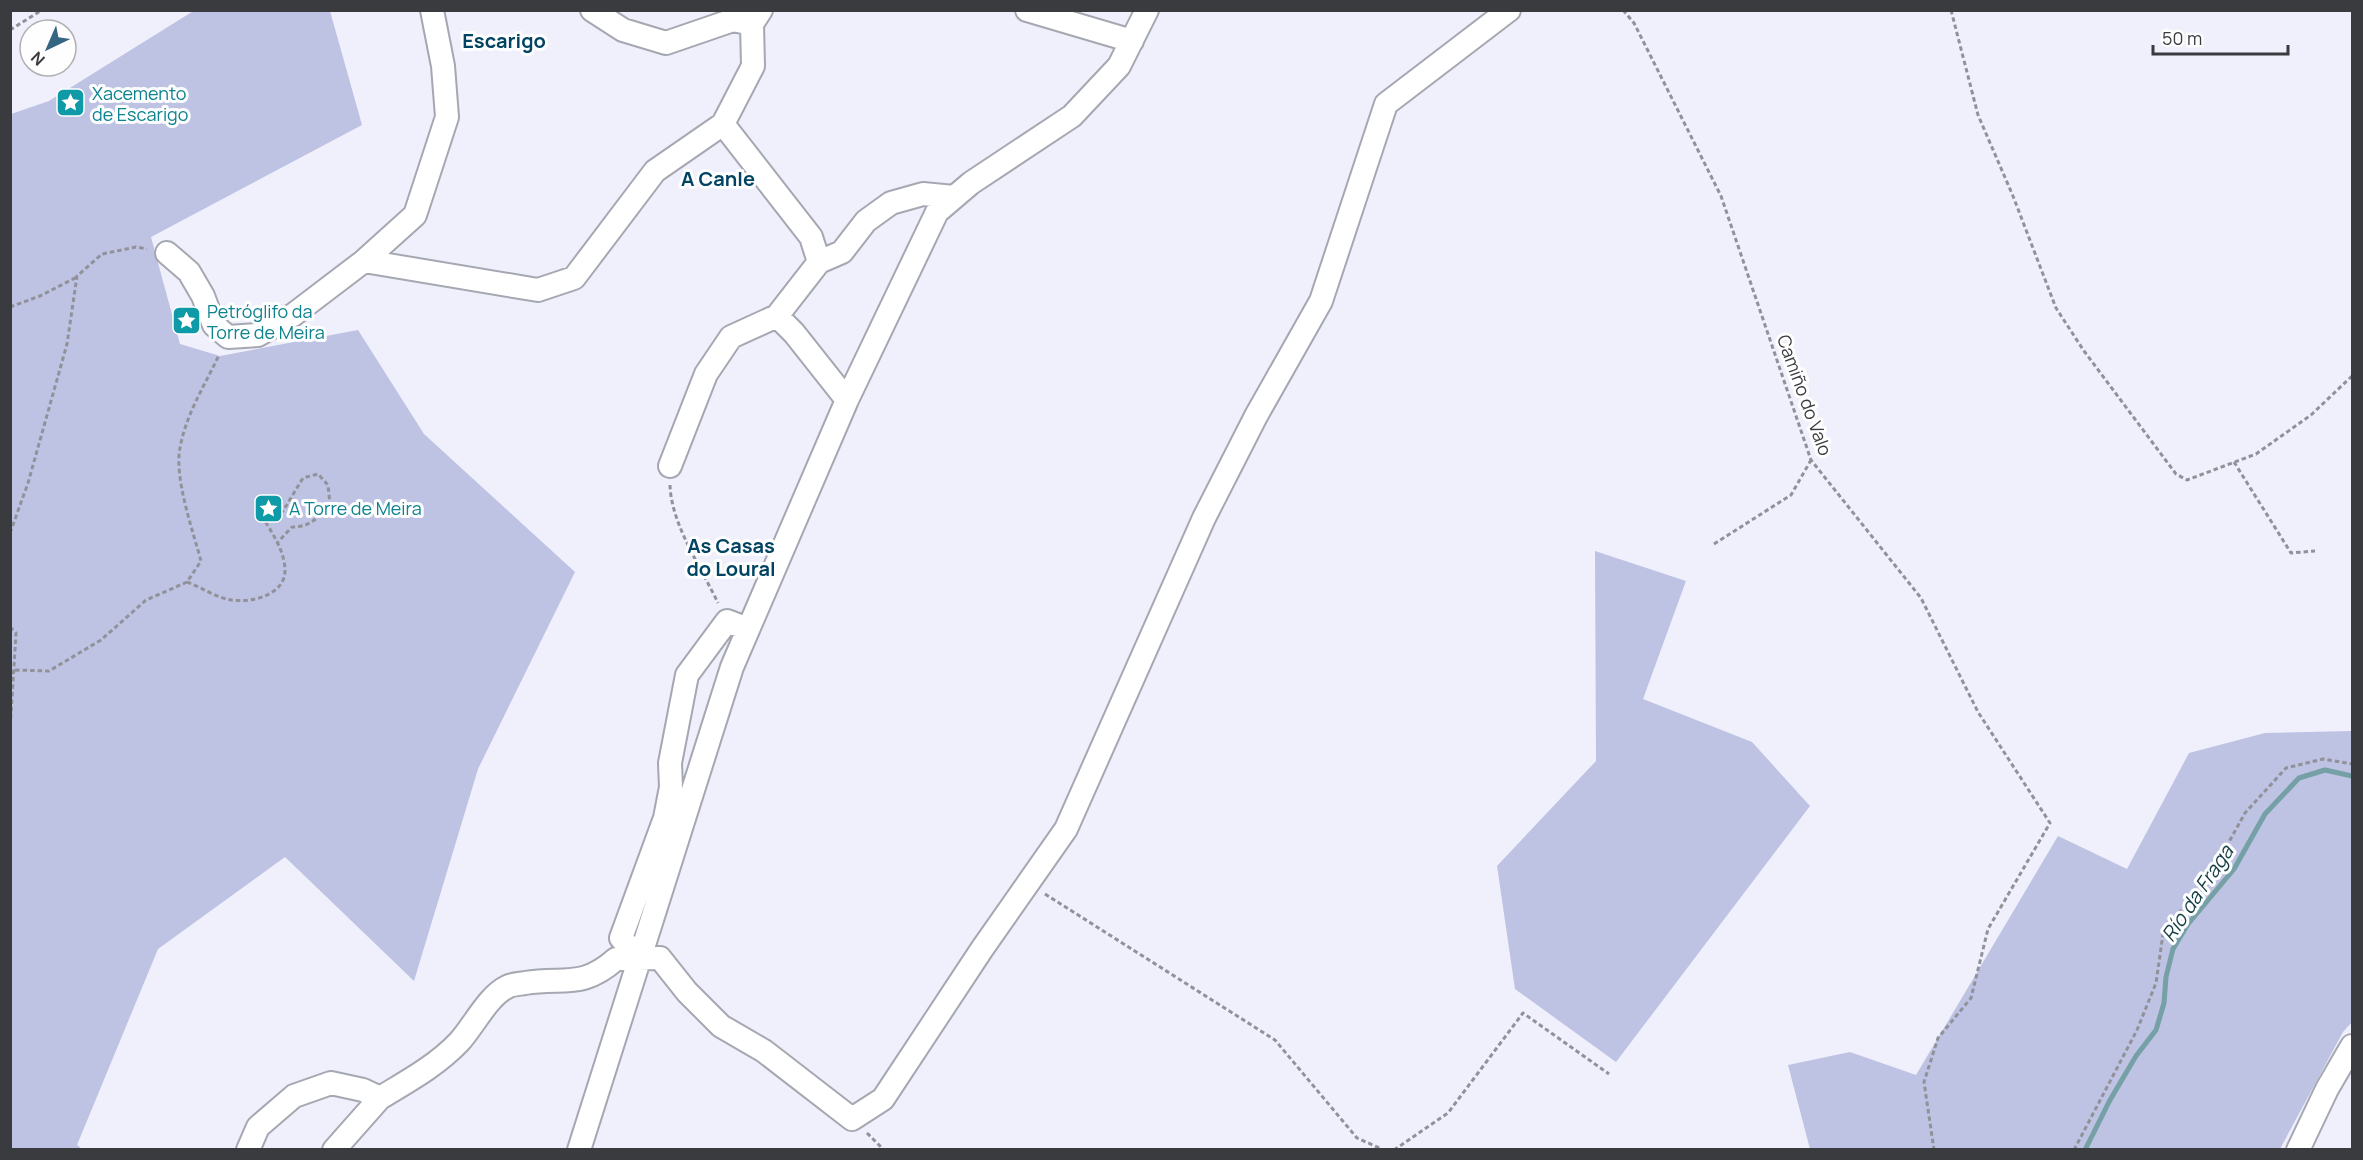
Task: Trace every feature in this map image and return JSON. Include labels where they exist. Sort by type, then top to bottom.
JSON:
[{"type":"street","points":[[167,253],[189,272],[203,296],[214,325],[228,337],[258,335],[293,315],[364,261],[415,215],[447,117],[443,66],[432,10]]},
{"type":"street","points":[[364,261],[538,290],[574,278],[655,171],[723,124],[753,66],[757,17],[733,20],[666,43],[623,30],[592,10]]},
{"type":"street","points":[[1027,10],[1132,41]]},
{"type":"street","points":[[579,1149],[732,668],[847,400],[936,212],[971,183],[1072,116],[1119,66],[1147,10]]},
{"type":"street","points":[[334,1149],[380,1098],[427,1070],[459,1041],[483,1009],[507,986],[538,981],[575,981],[602,972],[616,959],[660,958],[687,992],[721,1026],[764,1051],[852,1119],[884,1100],[1066,829],[1204,518],[1256,416],[1321,301],[1386,104],[1509,10]]},
{"type":"street","points":[[723,124],[811,237],[819,262]]},
{"type":"street","points":[[670,466],[706,374],[731,338],[777,316],[819,262],[842,252],[866,220],[891,203],[923,194],[954,197]]},
{"type":"street","points":[[777,316],[795,333],[847,400]]},
{"type":"street","points":[[639,958],[621,938],[664,818],[671,787],[670,763],[687,675],[726,621],[748,629]]},
{"type":"street","points":[[2298,1149],[2327,1089],[2352,1046]]},
{"type":"street","points":[[248,1149],[258,1126],[294,1096],[330,1083],[363,1090],[380,1098]]},
{"type":"path","points":[[10,30],[42,10]]},
{"type":"path","name":"Camiño do Valo","points":[[1623,10],[1634,23],[1721,196],[1811,459],[1921,598],[1978,712],[2050,823],[1988,929],[1971,998],[1938,1038],[1924,1082],[1934,1149]]},
{"type":"path","points":[[1951,10],[1978,115],[2013,196],[2056,308],[2084,351],[2176,474],[2187,480],[2256,454],[2311,415],[2352,376]]},
{"type":"path","points":[[10,307],[40,296],[77,276],[102,254],[136,247],[167,253]]},
{"type":"path","points":[[10,533],[28,483],[67,344],[77,276]]},
{"type":"path","points":[[14,670],[49,671],[101,639],[146,600],[187,582],[201,561],[181,485],[179,450],[191,410],[228,337]]},
{"type":"path","points":[[1714,544],[1791,495],[1811,459]]},
{"type":"path","points":[[2234,462],[2291,553],[2315,550]]},
{"type":"path","points":[[670,466],[670,496],[685,537],[726,621]]},
{"type":"path","points":[[187,582],[230,600],[255,600],[271,593],[280,584],[285,570],[278,542],[265,521],[283,511],[303,478],[318,474],[328,485],[330,504],[318,518],[305,527],[292,527],[278,542]]},
{"type":"path","points":[[10,627],[16,633],[10,731]]},
{"type":"path","points":[[10,675],[14,670]]},
{"type":"path","points":[[2074,1149],[2137,1030],[2156,983],[2164,927],[2203,889],[2245,813],[2286,768],[2323,759],[2352,764]]},
{"type":"path","points":[[1028,884],[1275,1040],[1357,1138],[1384,1149]]},
{"type":"path","points":[[1394,1149],[1448,1113],[1523,1013],[1609,1074]]},
{"type":"shaded area","points":[[195,10],[330,11],[362,125],[151,237],[180,344],[220,356],[358,330],[424,434],[575,572],[478,769],[414,981],[285,857],[158,949],[77,1145],[82,1149],[11,1149],[11,114],[49,101]]},
{"type":"shaded area","points":[[1595,551],[1686,581],[1643,699],[1752,742],[1810,806],[1616,1062],[1515,989],[1497,866],[1596,761]]},
{"type":"shaded area","points":[[2352,731],[2352,1022],[2343,1032],[2280,1149],[1810,1149],[1788,1065],[1850,1052],[1916,1075],[2058,836],[2127,869],[2189,753],[2265,733]]},
{"type":"waterway","name":"Río da Fraga","points":[[2085,1150],[2110,1100],[2136,1056],[2156,1030],[2164,1003],[2166,977],[2173,949],[2188,924],[2234,869],[2265,814],[2299,778],[2325,770],[2352,776]]},
{"type":"place","name":"Xacemento de Escarigo","points":[[71,103]]},
{"type":"place","name":"Petróglifo da Torre de Meira","points":[[186,321]]},
{"type":"place","name":"A Torre de Meira","points":[[268,508]]},
{"type":"district","name":"Escarigo","points":[[504,40]]},
{"type":"district","name":"A Canle","points":[[718,178]]},
{"type":"district","name":"As Casas do Loural","points":[[731,556]]}]
